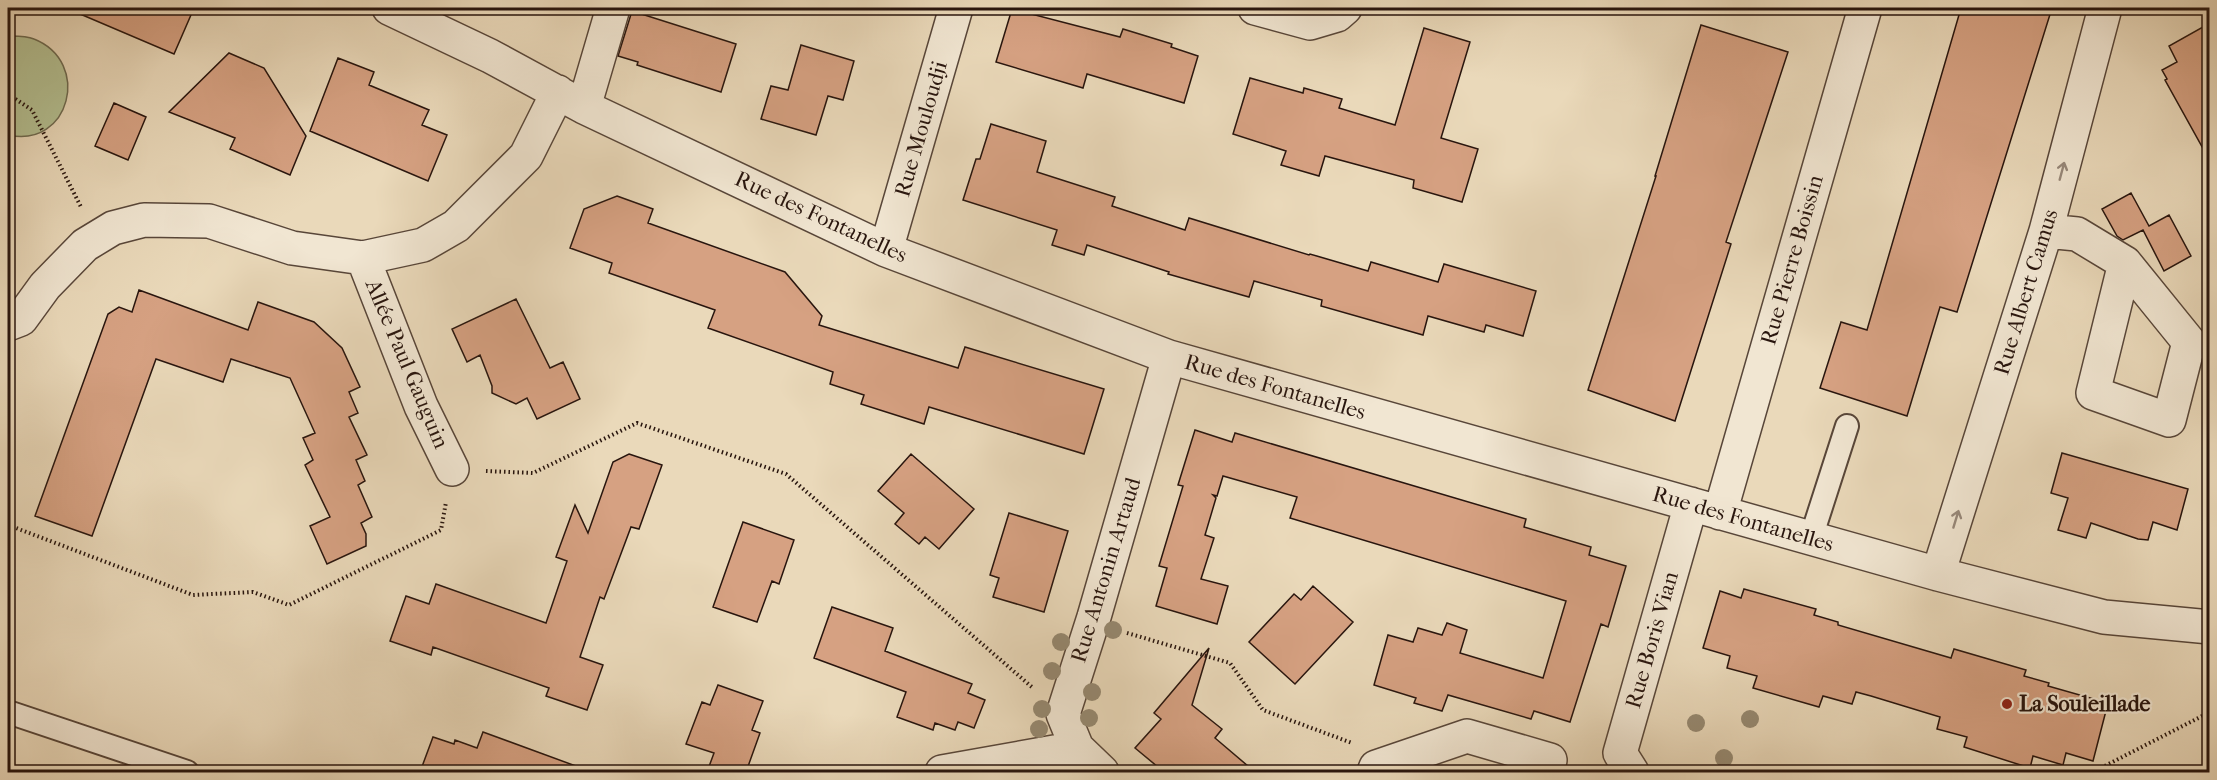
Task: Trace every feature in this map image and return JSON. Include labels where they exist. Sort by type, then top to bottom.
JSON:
[{"type":"street","name":"Rue des Fontanelles","points":[[389,8],[571,99],[886,250],[1169,357],[1938,574],[2104,617],[2210,627]]},
{"type":"street","points":[[8,324],[21,319],[45,286],[85,245],[113,228],[144,220],[209,221],[292,248],[363,258],[423,245],[456,226],[526,156],[571,99],[613,8]]},
{"type":"street","name":"Rue Mouloudji","points":[[886,250],[956,8]]},
{"type":"street","points":[[1255,8],[1310,23],[1337,15],[1345,8]]},
{"type":"street","name":"Rue Pierre Boissin","points":[[1706,509],[1865,8]]},
{"type":"street","name":"Rue Albert Camus","points":[[1938,574],[2046,231],[2105,8]]},
{"type":"street","points":[[2046,231],[2077,234],[2125,263]]},
{"type":"street","name":"Allée Paul Gauguin","points":[[363,258],[421,406],[452,469]]},
{"type":"street","name":"Rue Antonin Artaud","points":[[1063,714],[1092,623],[1169,357]]},
{"type":"street","name":"Rue Boris Vian","points":[[1632,772],[1620,753],[1706,509]]},
{"type":"street","points":[[1063,714],[1077,748],[1102,772]]},
{"type":"street","points":[[1375,770],[1467,736],[1550,760]]},
{"type":"street","points":[[942,772],[1077,748]]},
{"type":"lane","points":[[1811,538],[1847,426]]},
{"type":"lane","points":[[8,712],[187,772]]},
{"type":"path","points":[[8,94],[32,110],[97,237]]},
{"type":"path","points":[[8,525],[194,595],[253,592],[289,605],[441,530],[452,469],[533,472],[637,423],[786,474],[1063,714]]},
{"type":"path","points":[[1092,623],[1230,663],[1263,710],[1362,746],[1375,770]]},
{"type":"path","points":[[2093,772],[2210,712]]},
{"type":"green space","points":[[8,37],[34,39],[52,50],[63,66],[68,83],[66,101],[59,117],[46,129],[29,136],[8,135]]},
{"type":"building","points":[[66,8],[194,8],[174,54]]},
{"type":"building","points":[[1961,8],[2052,8],[1957,312],[1940,307],[1907,416],[1820,388],[1841,322],[1867,330]]},
{"type":"building","points":[[1012,9],[1120,37],[1123,29],[1172,44],[1171,47],[1198,56],[1184,103],[1087,74],[1083,88],[996,62]]},
{"type":"building","points":[[632,11],[736,44],[721,92],[637,65],[638,62],[618,56]]},
{"type":"building","points":[[2210,23],[2210,161],[2165,80],[2167,79],[2162,70],[2177,62],[2169,46]]},
{"type":"building","points":[[1701,25],[1788,52],[1726,242],[1731,244],[1675,421],[1588,390]]},
{"type":"building","points":[[1424,28],[1470,42],[1441,138],[1478,149],[1462,202],[1413,188],[1414,180],[1325,156],[1319,176],[1281,165],[1286,151],[1233,134],[1250,78],[1303,93],[1304,88],[1342,99],[1339,108],[1395,125]]},
{"type":"building","points":[[801,45],[854,61],[843,100],[828,96],[816,135],[761,119],[771,86],[788,90]]},
{"type":"building","points":[[229,53],[264,68],[306,136],[290,175],[230,149],[235,138],[169,112]]},
{"type":"building","points":[[338,58],[374,72],[369,85],[429,110],[422,125],[447,135],[428,181],[310,131]]},
{"type":"building","points":[[114,103],[146,117],[128,160],[95,146]]},
{"type":"building","points":[[991,124],[1046,141],[1037,172],[1115,197],[1112,206],[1185,230],[1189,218],[1368,271],[1371,262],[1438,282],[1444,264],[1536,291],[1523,336],[1486,325],[1484,332],[1428,316],[1423,335],[1321,306],[1322,300],[1254,281],[1249,297],[1168,274],[1169,272],[1087,245],[1084,255],[1052,245],[1057,230],[963,200],[976,159],[980,159]]},
{"type":"building","points":[[2131,193],[2149,226],[2169,215],[2191,256],[2164,271],[2143,230],[2123,240],[2117,236],[2102,209]]},
{"type":"building","points":[[617,196],[653,209],[648,223],[785,272],[822,316],[819,325],[958,368],[965,347],[1104,389],[1084,454],[929,407],[924,424],[861,404],[864,395],[830,384],[833,372],[708,328],[715,310],[609,273],[612,263],[570,248],[584,209]]},
{"type":"building","points":[[139,290],[248,330],[258,302],[314,322],[342,348],[360,387],[349,392],[358,413],[349,417],[367,455],[356,460],[365,481],[358,485],[372,517],[361,523],[366,534],[366,546],[327,564],[310,526],[330,517],[305,465],[313,460],[303,438],[315,433],[290,378],[231,359],[223,382],[156,359],[92,536],[35,516],[108,314],[119,307],[132,312]]},
{"type":"building","points":[[516,299],[550,368],[563,362],[580,399],[537,419],[527,398],[516,404],[492,393],[492,386],[480,355],[467,362],[452,329]]},
{"type":"building","points":[[1195,430],[1232,442],[1235,433],[1526,519],[1524,527],[1591,547],[1589,555],[1626,566],[1608,627],[1601,624],[1570,722],[1534,711],[1531,719],[1448,695],[1442,711],[1414,703],[1416,698],[1374,685],[1388,635],[1413,642],[1418,628],[1442,635],[1447,623],[1467,630],[1460,653],[1543,678],[1566,601],[1290,518],[1297,497],[1223,476],[1217,496],[1213,495],[1216,498],[1205,535],[1214,538],[1201,579],[1228,586],[1217,624],[1156,606],[1167,568],[1159,566],[1183,486],[1178,485]]},
{"type":"building","points":[[2062,453],[2188,489],[2177,530],[2153,522],[2148,540],[2138,539],[2091,523],[2086,538],[2058,530],[2068,498],[2051,493]]},
{"type":"building","points":[[629,454],[662,465],[639,529],[631,527],[604,599],[600,597],[580,657],[603,665],[587,710],[546,696],[549,688],[433,647],[431,655],[390,641],[406,596],[429,604],[436,584],[546,623],[567,561],[556,557],[575,505],[588,533],[613,462]]},
{"type":"building","points":[[911,454],[974,509],[939,549],[925,537],[919,544],[895,524],[904,513],[878,491]]},
{"type":"building","points":[[1009,513],[1068,531],[1044,612],[993,597],[999,578],[990,575]]},
{"type":"building","points":[[743,522],[794,540],[779,584],[772,581],[757,622],[713,607]]},
{"type":"building","points":[[1313,586],[1353,622],[1295,684],[1249,642],[1294,594],[1301,600]]},
{"type":"building","points":[[1744,589],[1816,609],[1814,615],[1838,622],[1838,625],[1951,658],[1954,649],[2026,670],[2024,676],[2049,683],[2048,686],[2108,703],[2093,761],[2066,753],[2063,765],[2033,756],[2030,768],[1964,747],[1967,737],[1937,729],[1940,717],[1871,696],[1856,692],[1852,704],[1823,696],[1819,707],[1753,688],[1757,676],[1727,668],[1730,656],[1703,648],[1720,591],[1741,598]]},
{"type":"building","points":[[832,607],[893,628],[885,651],[972,684],[968,693],[985,700],[974,728],[958,722],[955,730],[935,723],[933,730],[897,717],[906,692],[814,658]]},
{"type":"building","points":[[1209,648],[1192,705],[1222,729],[1215,738],[1255,772],[1164,772],[1135,748],[1161,719],[1154,713]]},
{"type":"building","points":[[718,685],[763,701],[752,730],[760,733],[746,772],[707,772],[714,753],[686,744],[702,702],[710,705]]},
{"type":"building","points":[[483,732],[584,769],[583,772],[420,772],[433,737],[454,744],[455,740],[477,748]]},
{"type":"place","name":"La Souleillade","points":[[2007,704]]}]
